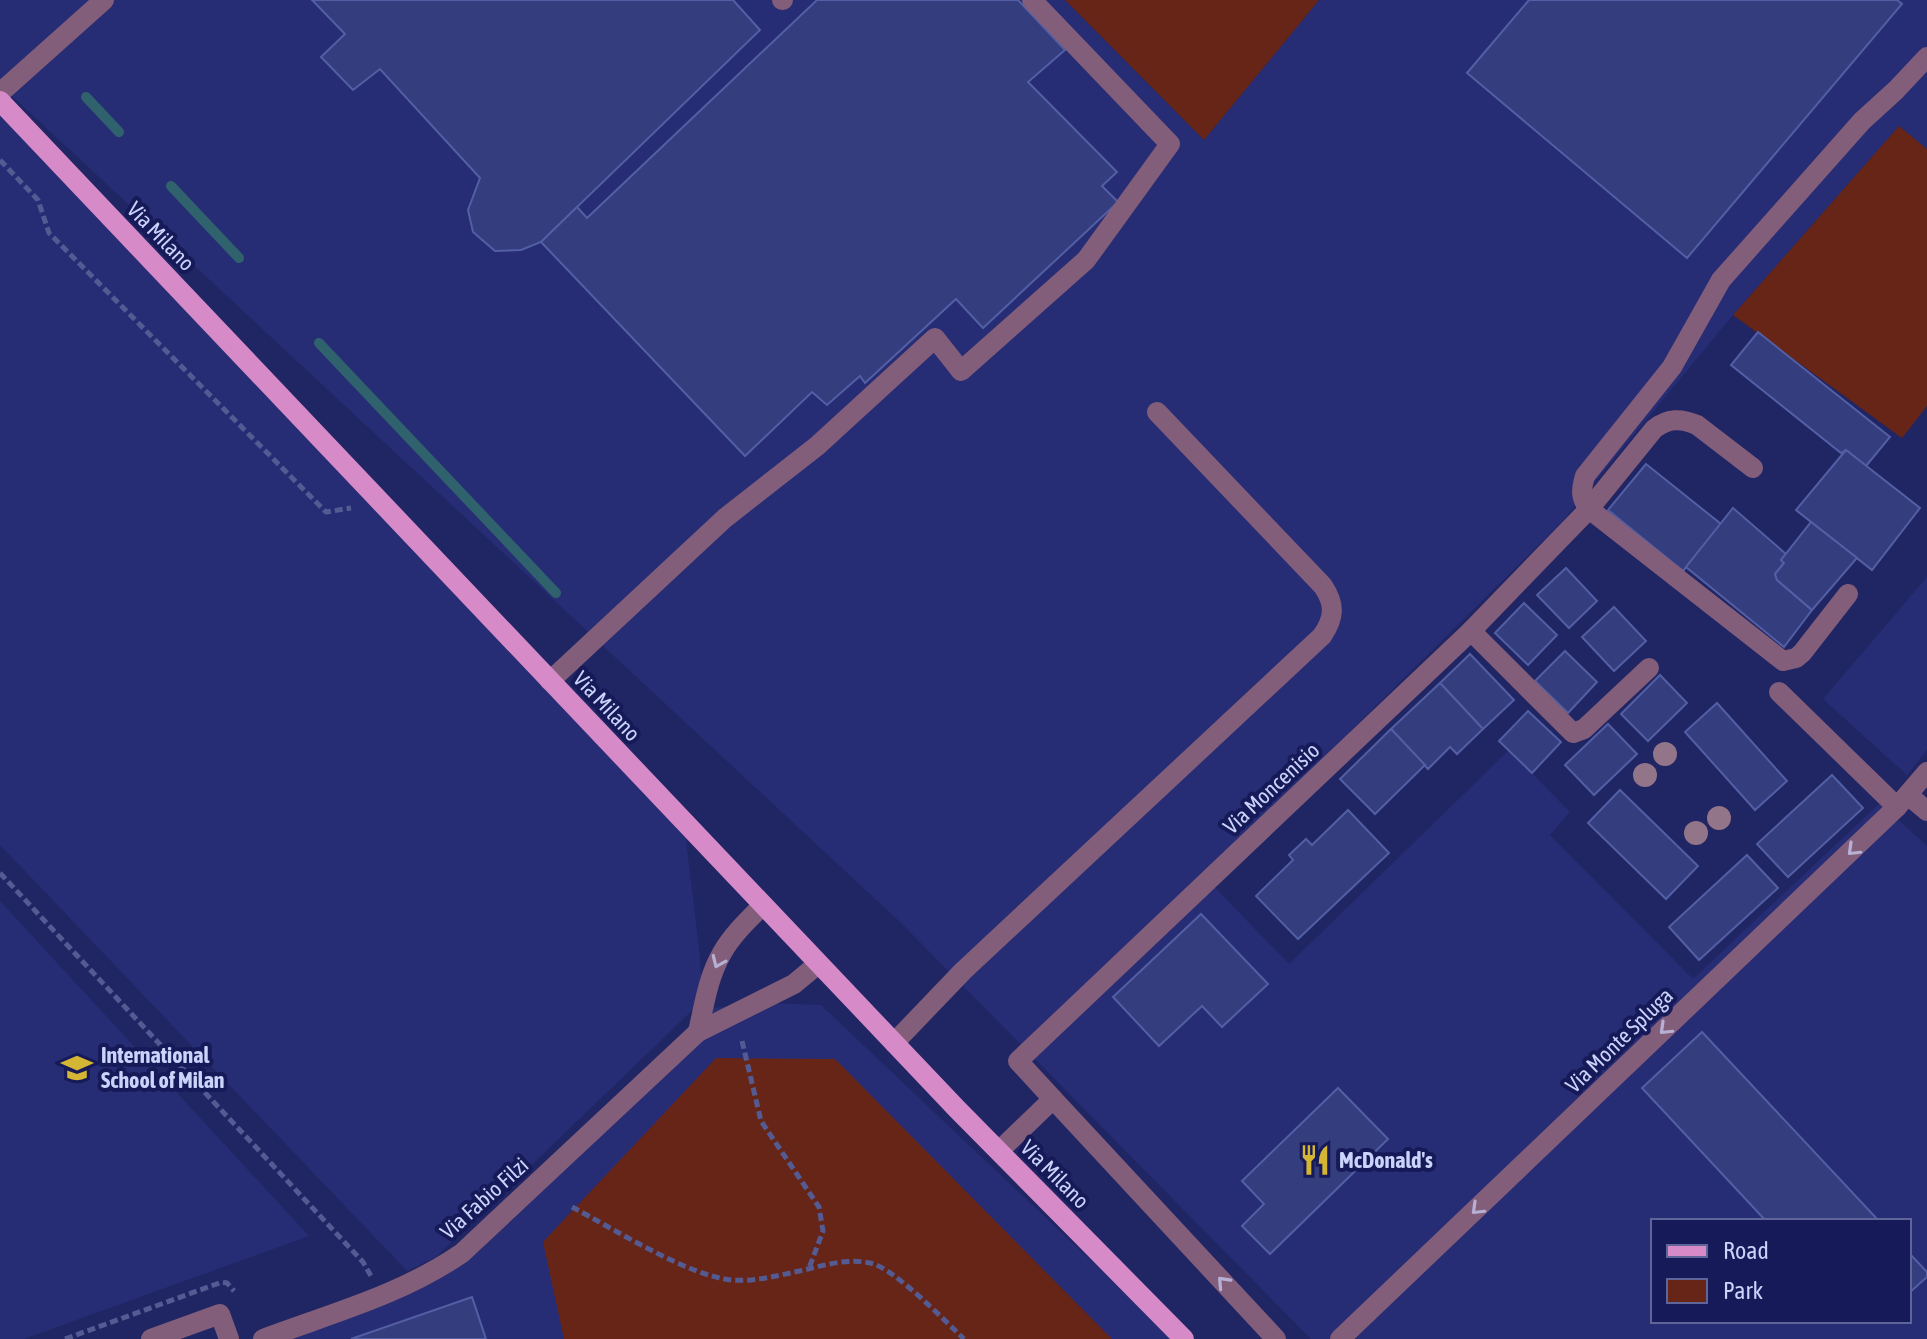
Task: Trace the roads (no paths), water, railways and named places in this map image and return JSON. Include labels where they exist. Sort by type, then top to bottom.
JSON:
[{"type":"main road","name":"Via Milano","points":[[0,101],[818,964],[1184,1339]]},
{"type":"street","points":[[0,93],[104,0]]},
{"type":"street","points":[[550,681],[725,518],[817,446],[935,338],[961,371],[1086,260],[1170,144],[1032,0]]},
{"type":"street","points":[[1848,594],[1802,653],[1783,661],[1589,509],[1581,498],[1585,476],[1672,367],[1721,280],[1862,121],[1927,57]]},
{"type":"street","points":[[894,1043],[963,971],[1322,636],[1330,625],[1333,610],[1331,598],[1323,586],[1157,412]]},
{"type":"street","name":"Via Moncenisio","points":[[1053,1099],[1018,1061],[1471,631],[1589,509],[1654,429],[1663,422],[1675,419],[1697,425],[1753,468]]},
{"type":"street","points":[[1471,631],[1573,733],[1584,729],[1649,668]]},
{"type":"street","points":[[1779,692],[1903,801],[1927,811]]},
{"type":"street","name":"Via Monte Spluga","points":[[1340,1339],[1903,801],[1927,772]]},
{"type":"street","points":[[698,1032],[710,981],[721,954],[763,905]]},
{"type":"street","name":"Via Fabio Filzi","points":[[268,1338],[430,1276],[462,1253],[698,1032],[794,984],[818,964]]},
{"type":"street","points":[[999,1151],[1053,1099],[1276,1339]]},
{"type":"street","points":[[151,1339],[220,1314],[229,1339]]},
{"type":"waterway","points":[[86,97],[119,132]]},
{"type":"waterway","points":[[171,186],[239,258]]},
{"type":"waterway","points":[[319,343],[556,593]]},
{"type":"place","name":"International School of Milan","points":[[77,1068]]},
{"type":"place","name":"McDonald's","points":[[1315,1160]]}]
